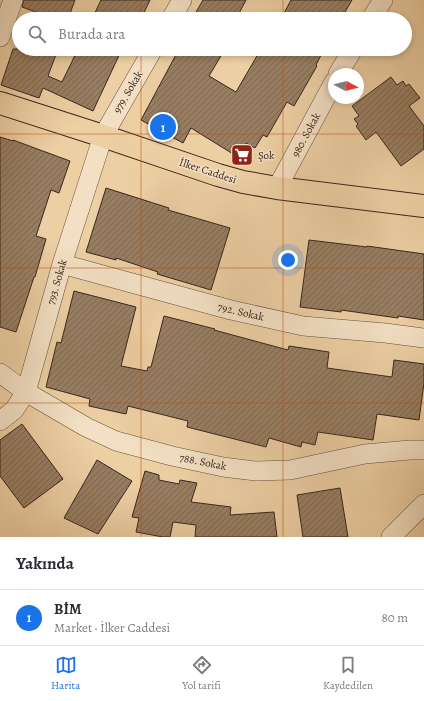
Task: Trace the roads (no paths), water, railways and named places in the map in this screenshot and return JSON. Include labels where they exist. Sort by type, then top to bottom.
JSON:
[{"type":"main road","name":"İlker Caddesi","points":[[0,103],[243,182],[277,188],[424,206]]},
{"type":"street","points":[[0,36],[13,0]]},
{"type":"street","points":[[175,12],[182,0]]},
{"type":"street","points":[[375,12],[383,0]]},
{"type":"street","name":"979. Sokak","points":[[103,136],[149,56]]},
{"type":"street","points":[[342,68],[349,56]]},
{"type":"street","name":"980. Sokak","points":[[277,188],[328,93]]},
{"type":"street","name":"793. Sokak","points":[[0,421],[14,410],[26,392],[62,264],[103,136]]},
{"type":"street","name":"792. Sokak","points":[[62,264],[231,310],[303,326],[424,338]]},
{"type":"street","name":"788. Sokak","points":[[0,373],[26,392],[86,427],[116,441],[172,456],[223,466],[256,471],[290,470],[365,454],[424,450]]},
{"type":"street","points":[[391,537],[424,504]]},
{"type":"place","name":"BİM","points":[[163,127]]},
{"type":"place","name":"Şok","points":[[242,155]]}]
